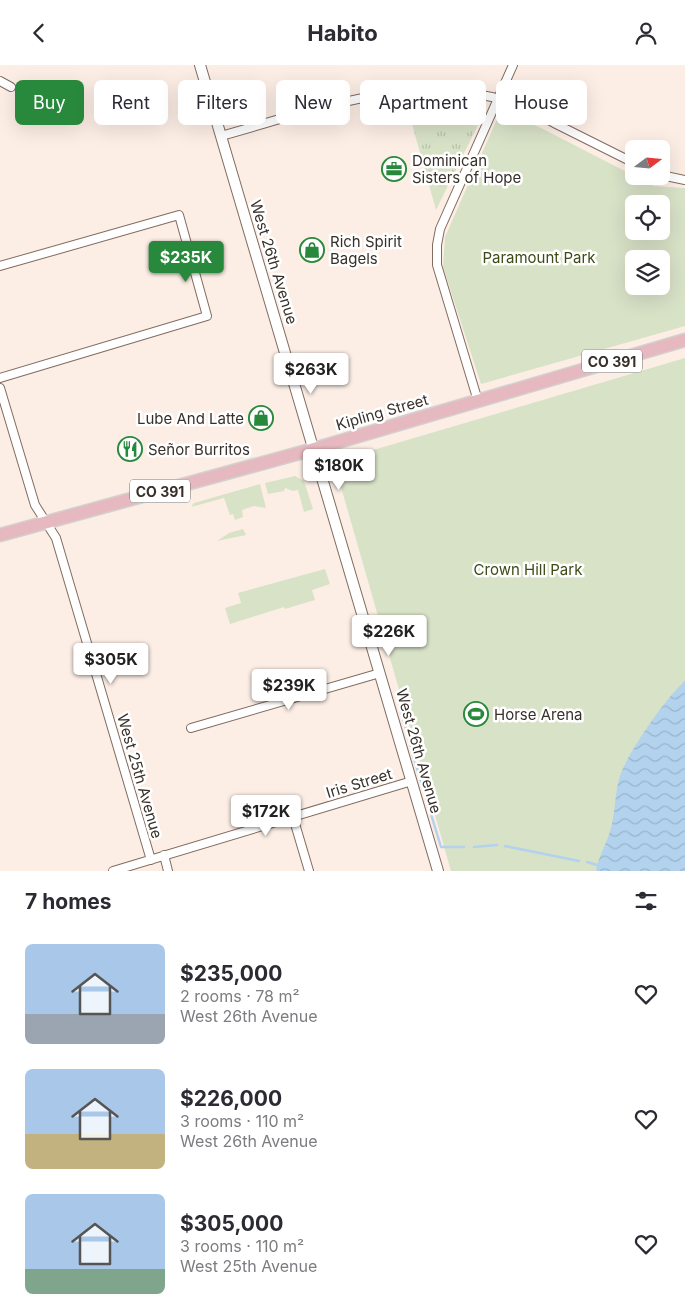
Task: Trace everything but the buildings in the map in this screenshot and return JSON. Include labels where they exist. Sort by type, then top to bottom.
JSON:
[{"type":"main road","name":"Kipling Street","points":[[0,535],[314,449],[685,340]]},
{"type":"street","name":"West 26th Avenue","points":[[200,65],[438,871]]},
{"type":"street","points":[[506,80],[513,65]]},
{"type":"street","points":[[0,81],[11,87]]},
{"type":"street","points":[[221,136],[356,99],[403,91],[447,91],[484,95],[496,98]]},
{"type":"street","points":[[478,401],[437,265],[437,245],[440,229],[496,103]]},
{"type":"street","points":[[559,125],[625,158]]},
{"type":"street","points":[[670,177],[685,180]]},
{"type":"street","points":[[0,266],[179,215],[207,316],[0,378]]},
{"type":"street","name":"West 25th Avenue","points":[[1,394],[35,505],[56,538],[151,860]]},
{"type":"street","points":[[191,728],[380,673]]},
{"type":"street","name":"Iris Street","points":[[112,871],[412,781]]},
{"type":"street","points":[[293,817],[309,871]]},
{"type":"street","name":"West 25th Avenue","points":[[164,855],[168,871]]},
{"type":"green space","name":"Paramount Park","points":[[496,121],[496,125],[534,125],[541,128],[625,171],[625,185],[685,188],[685,326],[481,384],[443,267],[445,237]]},
{"type":"green space","points":[[412,125],[478,125],[436,210]]},
{"type":"green space","name":"Crown Hill Park","points":[[685,358],[685,871],[451,871],[341,487],[363,453]]},
{"type":"green space","points":[[295,476],[304,481],[313,509],[304,512],[298,490],[293,491],[285,488],[284,491],[268,494],[265,483]]},
{"type":"green space","points":[[260,484],[266,508],[254,506],[242,510],[243,517],[235,520],[233,514],[230,515],[224,498],[191,507],[194,503]]},
{"type":"green space","points":[[243,529],[246,535],[217,541],[229,533]]},
{"type":"green space","points":[[325,569],[330,584],[312,590],[315,600],[285,609],[284,607],[230,624],[225,608],[241,603],[238,593]]},
{"type":"water","points":[[685,681],[685,871],[596,871],[611,828],[619,779],[629,756],[668,699]]},
{"type":"waterway","points":[[400,708],[411,746]]},
{"type":"waterway","points":[[413,755],[441,847],[464,847]]},
{"type":"waterway","points":[[474,847],[497,845]]},
{"type":"waterway","points":[[505,846],[579,861]]},
{"type":"waterway","points":[[587,862],[597,865]]},
{"type":"place","name":"Dominican Sisters of Hope","points":[[394,169]]},
{"type":"place","name":"Rich Spirit Bagels","points":[[312,250]]},
{"type":"place","name":"Lube And Latte","points":[[261,418]]},
{"type":"place","name":"Señor Burritos","points":[[130,449]]},
{"type":"place","name":"Horse Arena","points":[[476,714]]}]
